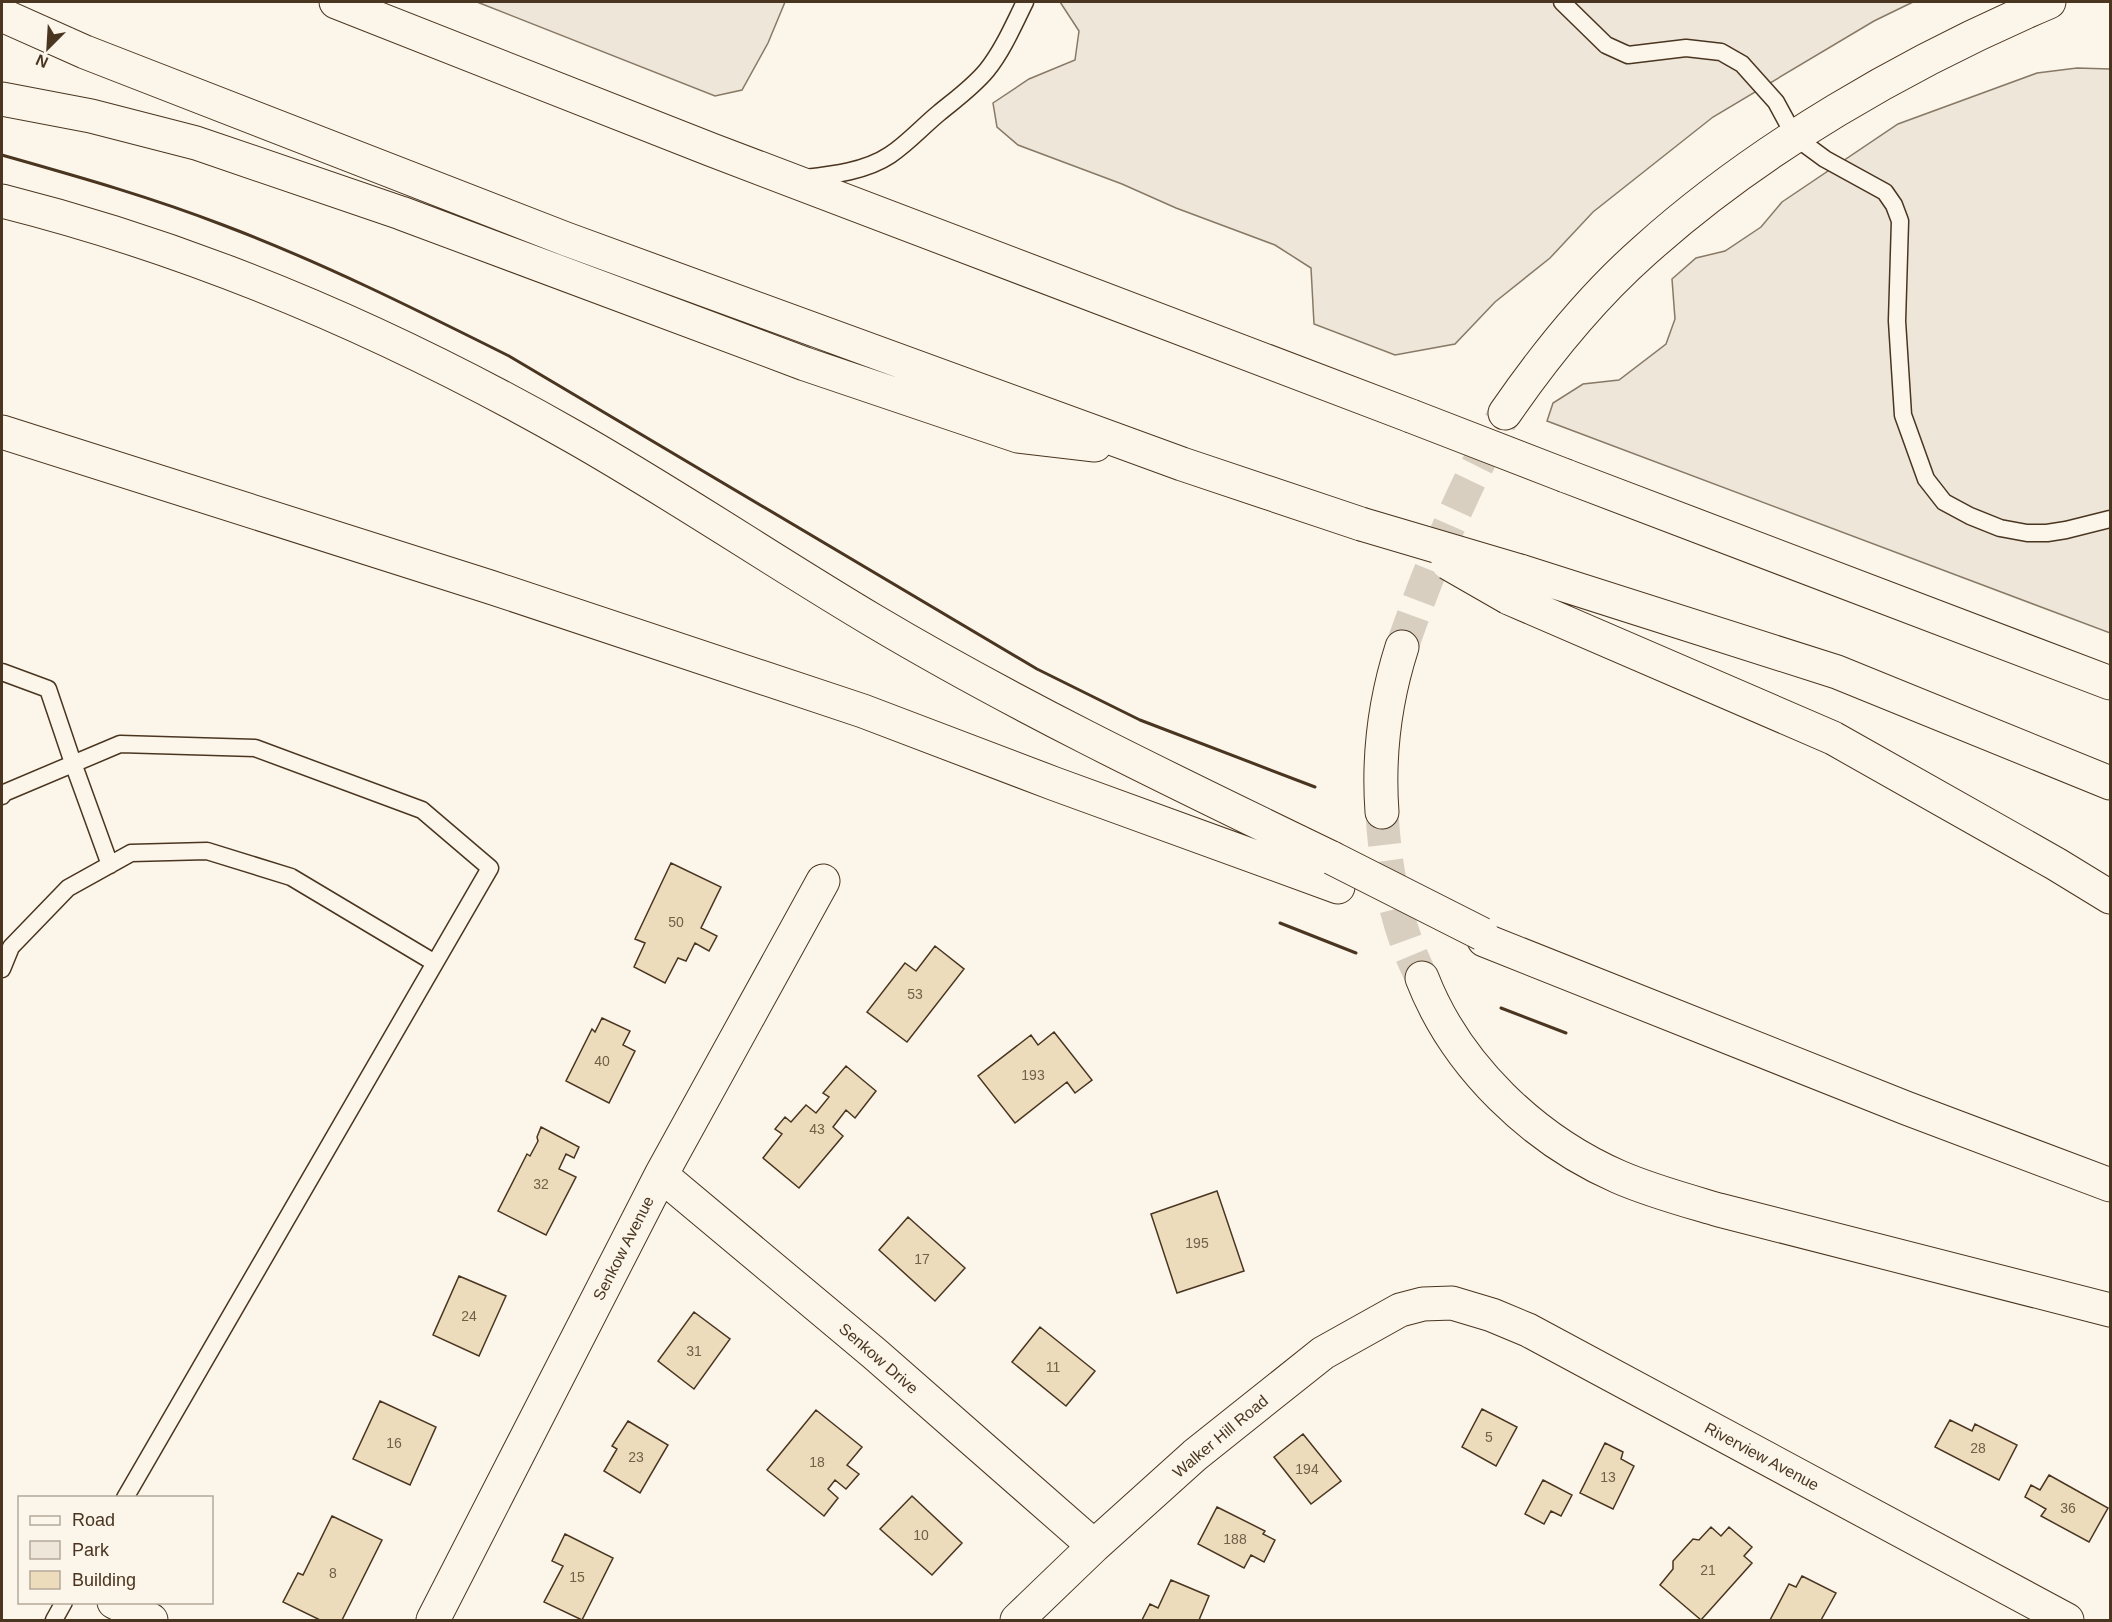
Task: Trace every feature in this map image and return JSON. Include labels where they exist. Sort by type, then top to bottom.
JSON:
[{"type":"main road","points":[[336,2],[791,180],[2110,683]]},
{"type":"main road","points":[[1506,413],[1527,382],[1578,320],[1643,251],[1720,189],[1795,137],[1880,86],[1942,52],[2049,2]]},
{"type":"main road","points":[[2,15],[85,52],[566,239],[1150,451],[1406,538],[1515,584],[1638,655],[1833,738],[2110,897]]},
{"type":"main road","points":[[2,99],[91,116],[196,143],[300,177],[805,364],[1018,436],[1150,451]]},
{"type":"main road","points":[[2,201],[111,232],[234,276],[301,303],[458,375],[596,450],[934,656],[1158,773],[1335,873]]},
{"type":"main road","points":[[2,432],[490,587],[863,711],[1055,784],[1335,873],[1492,941],[1906,1108],[2110,1185]]},
{"type":"main road","points":[[1515,584],[1837,672],[2110,783]]},
{"type":"main road","points":[[1382,812],[1383,735],[1391,686],[1402,647]]},
{"type":"main road","name":"Senkow Avenue","points":[[433,1620],[661,1175],[824,881]]},
{"type":"main road","points":[[1422,978],[1432,1004],[1451,1035],[1472,1063],[1506,1100],[1563,1146],[1618,1177],[1669,1196],[1719,1210],[2110,1310]]},
{"type":"main road","name":"Senkow Drive","points":[[661,1175],[875,1354],[1094,1546]]},
{"type":"main road","name":"Walker Hill Road","points":[[1017,1620],[1094,1546],[1195,1455],[1323,1353],[1400,1310],[1423,1304],[1452,1303]]},
{"type":"main road","name":"Riverview Avenue","points":[[1452,1303],[1492,1315],[1528,1330],[2067,1620]]},
{"type":"main road","points":[[118,1604],[151,1620]]},
{"type":"lane","points":[[791,180],[832,176],[866,166],[887,157],[907,143],[927,123],[970,88],[988,69],[1025,2]]},
{"type":"lane","points":[[1562,2],[1606,45],[1628,55],[1686,48],[1721,52],[1742,64],[1776,102],[1795,137],[1825,159],[1885,192],[1894,205],[1900,221],[1897,321],[1903,416],[1926,479],[1944,501],[1970,516],[2000,528],[2027,533],[2066,530],[2110,519]]},
{"type":"lane","points":[[2,672],[48,689],[110,865]]},
{"type":"lane","points":[[2,795],[4,792],[120,744],[255,748],[422,810],[490,868],[126,1496]]},
{"type":"lane","points":[[2,969],[11,947],[68,888],[131,853],[207,851],[291,878],[435,963]]},
{"type":"lane","points":[[54,1620],[63,1604]]},
{"type":"green space","points":[[477,2],[785,2],[768,43],[742,90],[715,96]]},
{"type":"green space","points":[[1060,2],[1913,2],[1874,21],[1713,117],[1593,212],[1550,258],[1495,302],[1455,344],[1395,355],[1314,324],[1311,268],[1275,245],[1018,145],[997,127],[993,103],[1029,79],[1075,60],[1079,31]]},
{"type":"green space","points":[[2077,68],[2110,69],[2110,633],[1547,421],[1553,403],[1583,384],[1619,380],[1666,344],[1675,319],[1672,279],[1696,258],[1725,251],[1761,227],[1782,202],[1898,124],[2037,73]]},
{"type":"building","points":[[671,863],[721,887],[701,928],[717,936],[709,951],[695,943],[686,961],[678,958],[665,983],[634,967],[645,943],[635,939]]},
{"type":"building","points":[[935,946],[964,969],[907,1042],[867,1012],[905,963],[916,971]]},
{"type":"building","points":[[602,1018],[630,1031],[623,1045],[635,1051],[609,1103],[566,1081],[592,1029],[595,1032]]},
{"type":"building","points":[[1054,1032],[1092,1080],[1075,1093],[1067,1082],[1015,1123],[978,1076],[1031,1035],[1038,1045]]},
{"type":"building","points":[[846,1066],[876,1091],[855,1118],[846,1110],[833,1127],[843,1136],[799,1188],[763,1158],[782,1134],[775,1129],[785,1117],[791,1122],[806,1105],[816,1113],[829,1097],[823,1093]]},
{"type":"building","points":[[541,1127],[579,1147],[574,1158],[566,1154],[559,1169],[576,1177],[546,1235],[498,1211],[527,1154],[530,1156],[538,1141],[537,1137]]},
{"type":"building","points":[[1217,1191],[1244,1271],[1177,1293],[1151,1214]]},
{"type":"building","points":[[908,1217],[965,1268],[935,1301],[879,1250]]},
{"type":"building","points":[[459,1276],[506,1296],[479,1356],[433,1335]]},
{"type":"building","points":[[694,1312],[730,1339],[694,1389],[658,1361]]},
{"type":"building","points":[[1040,1327],[1095,1371],[1066,1406],[1012,1362]]},
{"type":"building","points":[[380,1401],[436,1427],[410,1485],[353,1459]]},
{"type":"building","points":[[1482,1409],[1517,1427],[1496,1466],[1462,1447]]},
{"type":"building","points":[[816,1410],[862,1447],[847,1465],[859,1474],[846,1489],[835,1480],[828,1489],[838,1498],[824,1516],[767,1470]]},
{"type":"building","points":[[1950,1420],[1972,1431],[1975,1424],[2017,1445],[1999,1480],[1935,1447]]},
{"type":"building","points":[[628,1421],[668,1445],[640,1493],[604,1471],[617,1449],[612,1446]]},
{"type":"building","points":[[1303,1434],[1341,1481],[1311,1504],[1274,1457]]},
{"type":"building","points":[[1605,1443],[1623,1452],[1621,1459],[1634,1466],[1613,1509],[1580,1493]]},
{"type":"building","points":[[2049,1475],[2108,1508],[2089,1542],[2041,1516],[2046,1509],[2025,1497],[2031,1485],[2040,1490]]},
{"type":"building","points":[[1543,1480],[1572,1495],[1561,1516],[1551,1511],[1544,1524],[1525,1514]]},
{"type":"building","points":[[912,1496],[962,1543],[932,1575],[880,1529]]},
{"type":"building","points":[[1217,1507],[1265,1531],[1263,1534],[1275,1540],[1264,1562],[1251,1555],[1244,1568],[1198,1544]]},
{"type":"building","points":[[332,1516],[382,1540],[342,1620],[320,1620],[283,1602],[298,1573],[303,1575]]},
{"type":"building","points":[[1711,1527],[1721,1536],[1729,1527],[1752,1547],[1744,1556],[1752,1563],[1701,1620],[1660,1585],[1673,1569],[1673,1561],[1693,1539],[1699,1540]]},
{"type":"building","points":[[565,1534],[613,1558],[582,1620],[544,1602],[563,1566],[552,1561]]},
{"type":"building","points":[[1802,1576],[1836,1593],[1821,1620],[1770,1620],[1789,1584],[1796,1587]]},
{"type":"building","points":[[1171,1580],[1209,1596],[1199,1620],[1142,1620],[1150,1604],[1158,1608]]},
{"type":"tunnel","points":[[1402,647],[1448,528],[1505,413]]},
{"type":"tunnel","points":[[1382,812],[1393,898],[1405,939],[1422,978]]},
{"type":"wall","points":[[2,155],[113,187],[196,215],[296,254],[403,304],[509,356],[1037,669],[1140,720],[1315,787]]},
{"type":"wall","points":[[1280,923],[1356,953]]},
{"type":"wall","points":[[1501,1008],[1566,1033]]}]
